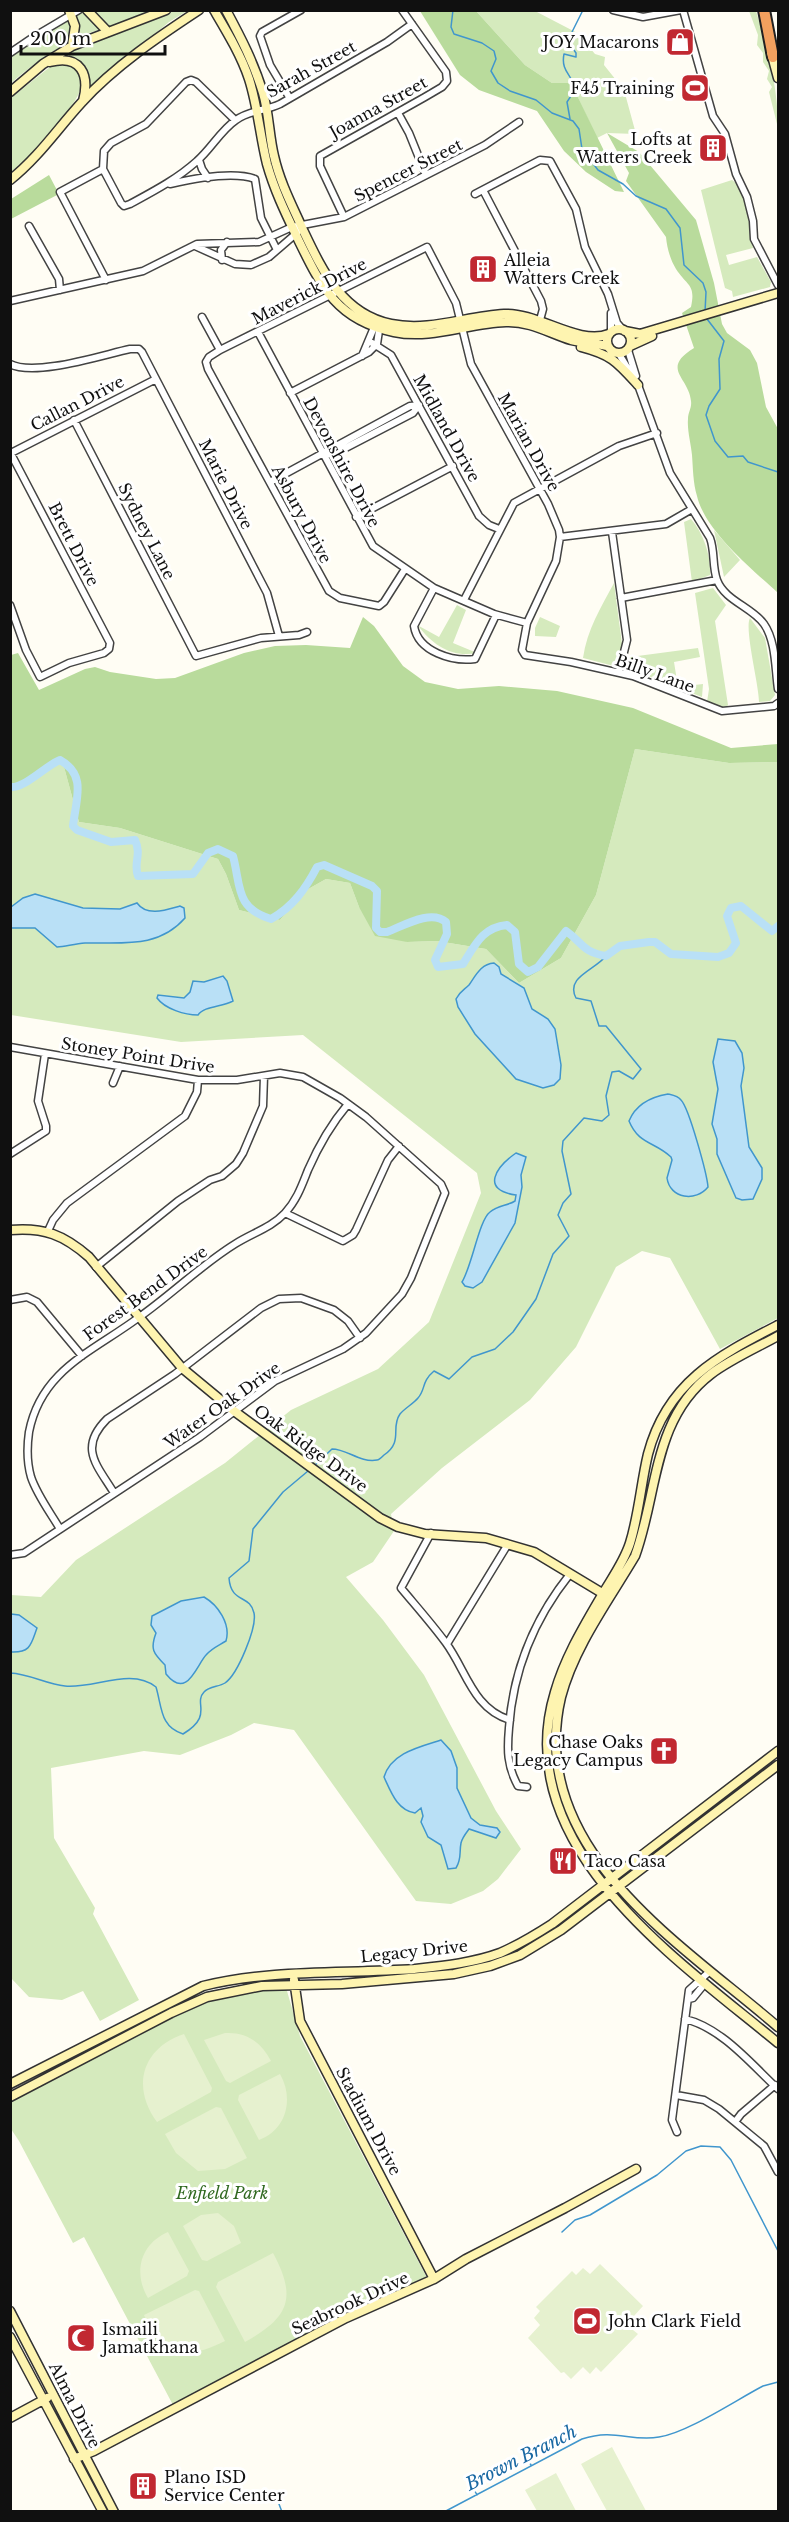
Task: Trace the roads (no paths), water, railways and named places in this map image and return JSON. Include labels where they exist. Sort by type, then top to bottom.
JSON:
[{"type":"highway","points":[[764,10],[773,57]]},
{"type":"street","points":[[87,10],[108,32]]},
{"type":"street","points":[[10,92],[43,64],[72,46],[166,10]]},
{"type":"street","points":[[10,180],[31,164],[82,101],[150,45],[199,10]]},
{"type":"street","points":[[214,10],[240,58],[262,110],[280,178],[297,229],[322,268],[333,294],[354,306],[378,326],[411,334],[460,326],[519,322],[566,338],[607,346],[612,352],[619,354],[638,385]]},
{"type":"street","points":[[226,10],[249,53],[264,97],[262,110]]},
{"type":"street","points":[[289,97],[270,65],[260,36],[262,32],[301,10]]},
{"type":"street","points":[[402,10],[412,24]]},
{"type":"street","points":[[613,10],[643,17],[682,10],[712,111],[725,134],[736,174],[750,209],[754,239],[778,285]]},
{"type":"street","points":[[759,10],[778,78]]},
{"type":"street","points":[[10,53],[73,12],[75,33],[72,46]]},
{"type":"street","name":"Sarah Street","points":[[103,169],[124,206],[167,184],[199,160],[235,120],[289,97],[387,42],[412,24]]},
{"type":"street","name":"Joanna Street","points":[[344,217],[328,186],[319,158],[442,87],[448,77],[412,24]]},
{"type":"street","points":[[43,64],[70,60],[79,66],[85,76],[86,89],[82,101]]},
{"type":"street","points":[[106,280],[60,192],[103,169],[104,151],[111,144],[146,124],[186,82],[191,80],[195,82],[235,120]]},
{"type":"street","points":[[398,113],[426,176]]},
{"type":"street","name":"Spencer Street","points":[[297,229],[315,222],[344,217],[493,141],[519,122]]},
{"type":"street","points":[[199,160],[208,178]]},
{"type":"street","points":[[475,194],[540,160],[550,161],[576,208],[585,247],[610,297],[618,322],[630,336],[629,348],[638,385],[670,473],[713,547],[717,580],[727,594],[764,624],[771,638],[778,689]]},
{"type":"street","points":[[167,184],[208,178],[247,177],[255,179],[260,212],[277,250]]},
{"type":"street","points":[[483,190],[541,301],[543,310],[540,320]]},
{"type":"street","points":[[29,226],[59,279],[60,290]]},
{"type":"street","points":[[10,301],[146,270],[195,246],[226,242],[259,242],[297,229]]},
{"type":"street","points":[[195,246],[222,260],[251,265],[269,257],[297,229]]},
{"type":"street","points":[[222,260],[221,250],[226,242]]},
{"type":"street","name":"Maverick Drive","points":[[206,362],[209,357],[220,350],[427,247]]},
{"type":"street","name":"Marian Drive","points":[[427,247],[453,297],[471,364],[540,489],[560,537]]},
{"type":"street","points":[[619,354],[642,339],[778,293]]},
{"type":"street","points":[[607,346],[613,326],[610,297]]},
{"type":"street","points":[[735,308],[778,299]]},
{"type":"street","points":[[460,326],[508,314],[540,320],[590,336],[601,337],[624,330],[640,333],[686,323]]},
{"type":"street","points":[[202,317],[220,350]]},
{"type":"street","points":[[362,356],[378,326]]},
{"type":"street","points":[[290,393],[369,352],[376,344],[378,326]]},
{"type":"street","name":"Devonshire Drive","points":[[258,332],[373,546],[434,588],[496,615],[527,623]]},
{"type":"street","points":[[566,338],[577,345],[608,355],[618,362],[638,385]]},
{"type":"street","name":"Midland Drive","points":[[369,341],[391,355],[482,520],[499,529]]},
{"type":"street","name":"Marie Drive","points":[[10,364],[22,369],[39,369],[139,349],[267,593],[279,636]]},
{"type":"street","name":"Asbury Drive","points":[[206,362],[323,584],[334,595],[379,606],[405,569]]},
{"type":"street","name":"Callan Drive","points":[[11,452],[156,379]]},
{"type":"street","points":[[270,482],[323,454],[334,454],[413,413],[419,405]]},
{"type":"street","name":"Sydney Lane","points":[[74,420],[196,656],[249,641],[279,636]]},
{"type":"street","points":[[464,600],[514,503],[619,446],[657,433]]},
{"type":"street","name":"Brett Drive","points":[[10,605],[26,651],[40,678],[69,663],[104,653],[109,649],[110,643],[11,452]]},
{"type":"street","points":[[356,517],[453,466]]},
{"type":"street","points":[[527,623],[556,561],[560,537],[666,524],[692,509]]},
{"type":"street","points":[[612,532],[627,640],[619,672]]},
{"type":"street","points":[[621,597],[717,580]]},
{"type":"street","points":[[434,588],[414,626],[420,639],[434,652],[456,659],[466,660],[478,657],[496,615]]},
{"type":"street","name":"Billy Lane","points":[[527,623],[523,653],[528,657],[571,662],[619,672],[654,683],[722,711],[732,712],[778,704]]},
{"type":"street","points":[[279,636],[301,635],[307,632]]},
{"type":"street","name":"Stoney Point Drive","points":[[10,1047],[198,1080],[216,1081],[280,1073],[303,1077],[348,1104],[399,1146],[441,1185]]},
{"type":"street","points":[[10,1154],[43,1134],[46,1126],[38,1101],[45,1054]]},
{"type":"street","points":[[113,1083],[120,1066]]},
{"type":"street","points":[[96,1267],[178,1201],[210,1180],[222,1176],[236,1164],[263,1106],[264,1076]]},
{"type":"street","points":[[10,1230],[48,1231],[53,1220],[67,1203],[185,1116],[197,1092],[198,1080]]},
{"type":"street","name":"Forest Bend Drive","points":[[60,1529],[31,1477],[27,1450],[28,1436],[35,1411],[46,1389],[64,1368],[139,1318],[221,1254],[273,1224],[285,1213],[299,1195],[308,1170],[337,1117],[348,1104]]},
{"type":"street","points":[[285,1213],[343,1241],[348,1239],[356,1230],[388,1160],[399,1146]]},
{"type":"street","name":"Water Oak Drive","points":[[10,1555],[24,1553],[200,1437],[275,1381],[360,1338],[391,1308],[411,1278],[444,1197],[441,1185]]},
{"type":"street","name":"Oak Ridge Drive","points":[[48,1231],[78,1248],[182,1368],[234,1411],[380,1518],[398,1527],[431,1533],[468,1535],[534,1552],[606,1596]]},
{"type":"street","points":[[114,1493],[91,1453],[94,1435],[107,1419],[175,1374],[261,1308],[290,1297],[310,1300],[334,1310],[348,1321],[360,1338]]},
{"type":"street","points":[[10,1300],[27,1298],[37,1302],[82,1356]]},
{"type":"street","points":[[606,1596],[630,1543],[648,1454],[657,1430],[672,1404],[726,1353],[778,1325]]},
{"type":"street","points":[[778,1336],[699,1378],[679,1410],[663,1445],[642,1538],[635,1556],[574,1644],[558,1695],[547,1747],[549,1776],[562,1818],[575,1844],[610,1892],[649,1936],[778,2043]]},
{"type":"street","points":[[672,1404],[679,1410]]},
{"type":"street","points":[[431,1533],[401,1588],[447,1644],[478,1699],[493,1713],[510,1720]]},
{"type":"street","points":[[447,1644],[508,1544]]},
{"type":"street","points":[[527,1787],[518,1786],[507,1754],[512,1695],[523,1653],[560,1586],[570,1574]]},
{"type":"street","points":[[558,1695],[559,1773],[571,1814],[584,1839],[612,1877],[657,1928],[778,2027]]},
{"type":"street","name":"Legacy Drive","points":[[10,2097],[177,2010],[207,1998],[262,1986],[342,1984],[430,1972],[506,1950],[539,1933],[778,1751]]},
{"type":"street","name":"Legacy Drive","points":[[10,2084],[203,1986],[243,1978],[293,1973],[475,1970],[509,1959],[546,1941],[778,1765]]},
{"type":"street","points":[[717,1797],[724,1805]]},
{"type":"street","points":[[562,1818],[571,1814]]},
{"type":"street","points":[[506,1950],[509,1959]]},
{"type":"street","points":[[677,2132],[672,2120],[689,1999],[693,1998],[702,1986],[701,1981],[709,1972]]},
{"type":"street","name":"Stadium Drive","points":[[293,1973],[300,2021],[434,2279]]},
{"type":"street","points":[[685,2019],[700,2022],[717,2033],[777,2087],[741,2114],[735,2122]]},
{"type":"street","points":[[57,2060],[63,2069]]},
{"type":"street","points":[[676,2095],[704,2100],[735,2122],[764,2146],[778,2172]]},
{"type":"street","name":"Seabrook Drive","points":[[74,2459],[346,2318],[434,2279],[466,2259],[636,2169]]},
{"type":"street","name":"Alma Drive","points":[[10,2311],[114,2511]]},
{"type":"street","name":"Alma Drive","points":[[10,2337],[103,2511]]},
{"type":"street","points":[[10,2418],[53,2395]]},
{"type":"water","points":[[35,894],[83,908],[120,909],[137,903],[146,910],[157,911],[180,906],[184,908],[185,918],[163,935],[139,942],[85,943],[57,947],[35,928],[11,928],[11,907],[23,898]]},
{"type":"water","points":[[494,963],[499,967],[501,974],[524,988],[532,1009],[548,1019],[555,1029],[561,1065],[560,1079],[554,1085],[543,1088],[516,1079],[475,1034],[458,1007],[456,999],[459,994],[482,968]]},
{"type":"water","points":[[223,976],[227,981],[233,1001],[204,1010],[198,1015],[176,1011],[157,998],[158,995],[184,998],[190,992],[193,981],[204,982]]},
{"type":"water","points":[[718,1039],[735,1041],[742,1053],[744,1068],[741,1086],[749,1147],[762,1168],[762,1179],[753,1199],[736,1198],[717,1154],[717,1139],[712,1124],[718,1089],[713,1062]]},
{"type":"water","points":[[668,1094],[681,1100],[697,1142],[708,1187],[697,1195],[684,1196],[673,1190],[667,1178],[671,1157],[642,1139],[629,1121],[644,1102]]},
{"type":"water","points":[[516,1153],[526,1157],[521,1175],[522,1187],[515,1223],[482,1282],[473,1288],[465,1286],[462,1282],[486,1217],[496,1208],[515,1201],[516,1195],[498,1188],[495,1177],[502,1165]]},
{"type":"water","points":[[204,1597],[214,1605],[225,1622],[226,1641],[208,1653],[190,1678],[180,1684],[166,1674],[165,1665],[154,1650],[153,1643],[156,1633],[151,1625],[152,1616],[181,1601]]},
{"type":"water","points":[[11,1614],[19,1615],[37,1628],[29,1646],[23,1651],[11,1652]]},
{"type":"water","points":[[441,1740],[451,1751],[457,1768],[457,1788],[471,1818],[480,1825],[497,1828],[500,1832],[496,1838],[469,1829],[460,1847],[460,1858],[456,1868],[448,1869],[441,1845],[428,1837],[421,1822],[423,1816],[421,1808],[415,1813],[399,1804],[384,1777],[399,1757],[415,1748]]},
{"type":"waterway","points":[[453,10],[451,27],[454,34],[482,43],[494,51],[496,59],[491,71],[498,83],[510,91],[536,100],[552,113],[573,121],[579,129],[582,149],[598,170],[623,184],[636,196],[666,209],[680,228],[684,265],[703,283],[706,292],[705,312]]},
{"type":"waterway","points":[[570,119],[567,102],[572,94],[573,82],[563,62],[564,54],[576,57],[569,38],[583,10]]},
{"type":"waterway","points":[[707,319],[724,341],[719,359],[720,389],[706,415],[715,441],[728,457],[743,456],[748,462],[778,472]]},
{"type":"waterway","points":[[10,787],[16,787],[28,781],[60,760],[74,773],[77,780],[73,826],[77,830],[111,842],[135,840],[138,850],[136,867],[138,876],[193,874],[208,853],[218,849],[233,856],[245,902],[251,909],[271,919],[292,903],[317,867],[324,865],[372,886],[377,891],[376,928],[380,932],[387,932],[425,918],[440,918],[446,922],[447,934],[435,960],[438,967],[463,964],[486,933],[499,926],[507,925],[515,932],[519,964],[528,972],[538,967],[566,931],[587,949],[606,956],[620,946],[655,942],[671,954],[718,957],[729,953],[736,943],[727,916],[731,908],[741,906],[772,931],[778,926]]},
{"type":"waterway","points":[[314,1466],[332,1449],[365,1460],[380,1458],[394,1445],[396,1424],[400,1414],[418,1398],[430,1375],[434,1371],[449,1379],[472,1357],[495,1349],[513,1332],[536,1299],[553,1254],[569,1236],[558,1215],[563,1203],[571,1194],[562,1151],[563,1141],[584,1118],[602,1121],[609,1115],[606,1096],[612,1072],[619,1071],[633,1079],[641,1069],[606,1026],[599,1026],[591,1001],[576,998],[574,985],[578,979],[606,956]]},
{"type":"waterway","points":[[10,1673],[65,1686],[124,1679],[146,1681],[156,1687],[163,1715],[170,1727],[183,1734],[198,1721],[201,1696],[204,1692],[225,1683],[230,1678],[241,1661],[253,1629],[252,1607],[233,1592],[229,1578],[249,1561],[253,1529],[283,1492],[308,1471]]},
{"type":"waterway","points":[[562,2232],[575,2220],[590,2215],[657,2175],[686,2151],[701,2146],[720,2147],[731,2160],[778,2251]]},
{"type":"waterway","name":"Brown Branch","points":[[444,2512],[582,2439],[604,2435],[649,2438],[670,2434],[697,2423],[763,2386],[778,2382]]},
{"type":"waterway","points":[[524,2453],[531,2465]]},
{"type":"waterway","points":[[470,2482],[477,2495]]},
{"type":"waterway","points":[[279,2504],[282,2512]]},
{"type":"place","name":"JOY Macarons","points":[[680,42]]},
{"type":"place","name":"F45 Training","points":[[695,88]]},
{"type":"place","name":"Lofts at Watters Creek","points":[[713,148]]},
{"type":"place","name":"Alleia Watters Creek","points":[[483,269]]},
{"type":"place","name":"Chase Oaks Legacy Campus","points":[[664,1751]]},
{"type":"place","name":"Taco Casa","points":[[563,1861]]},
{"type":"place","name":"John Clark Field","points":[[587,2321]]},
{"type":"place","name":"Ismaili Jamatkhana","points":[[81,2338]]},
{"type":"place","name":"Plano ISD Service Center","points":[[143,2486]]},
{"type":"park label","name":"Enfield Park","points":[[222,2193]]}]
